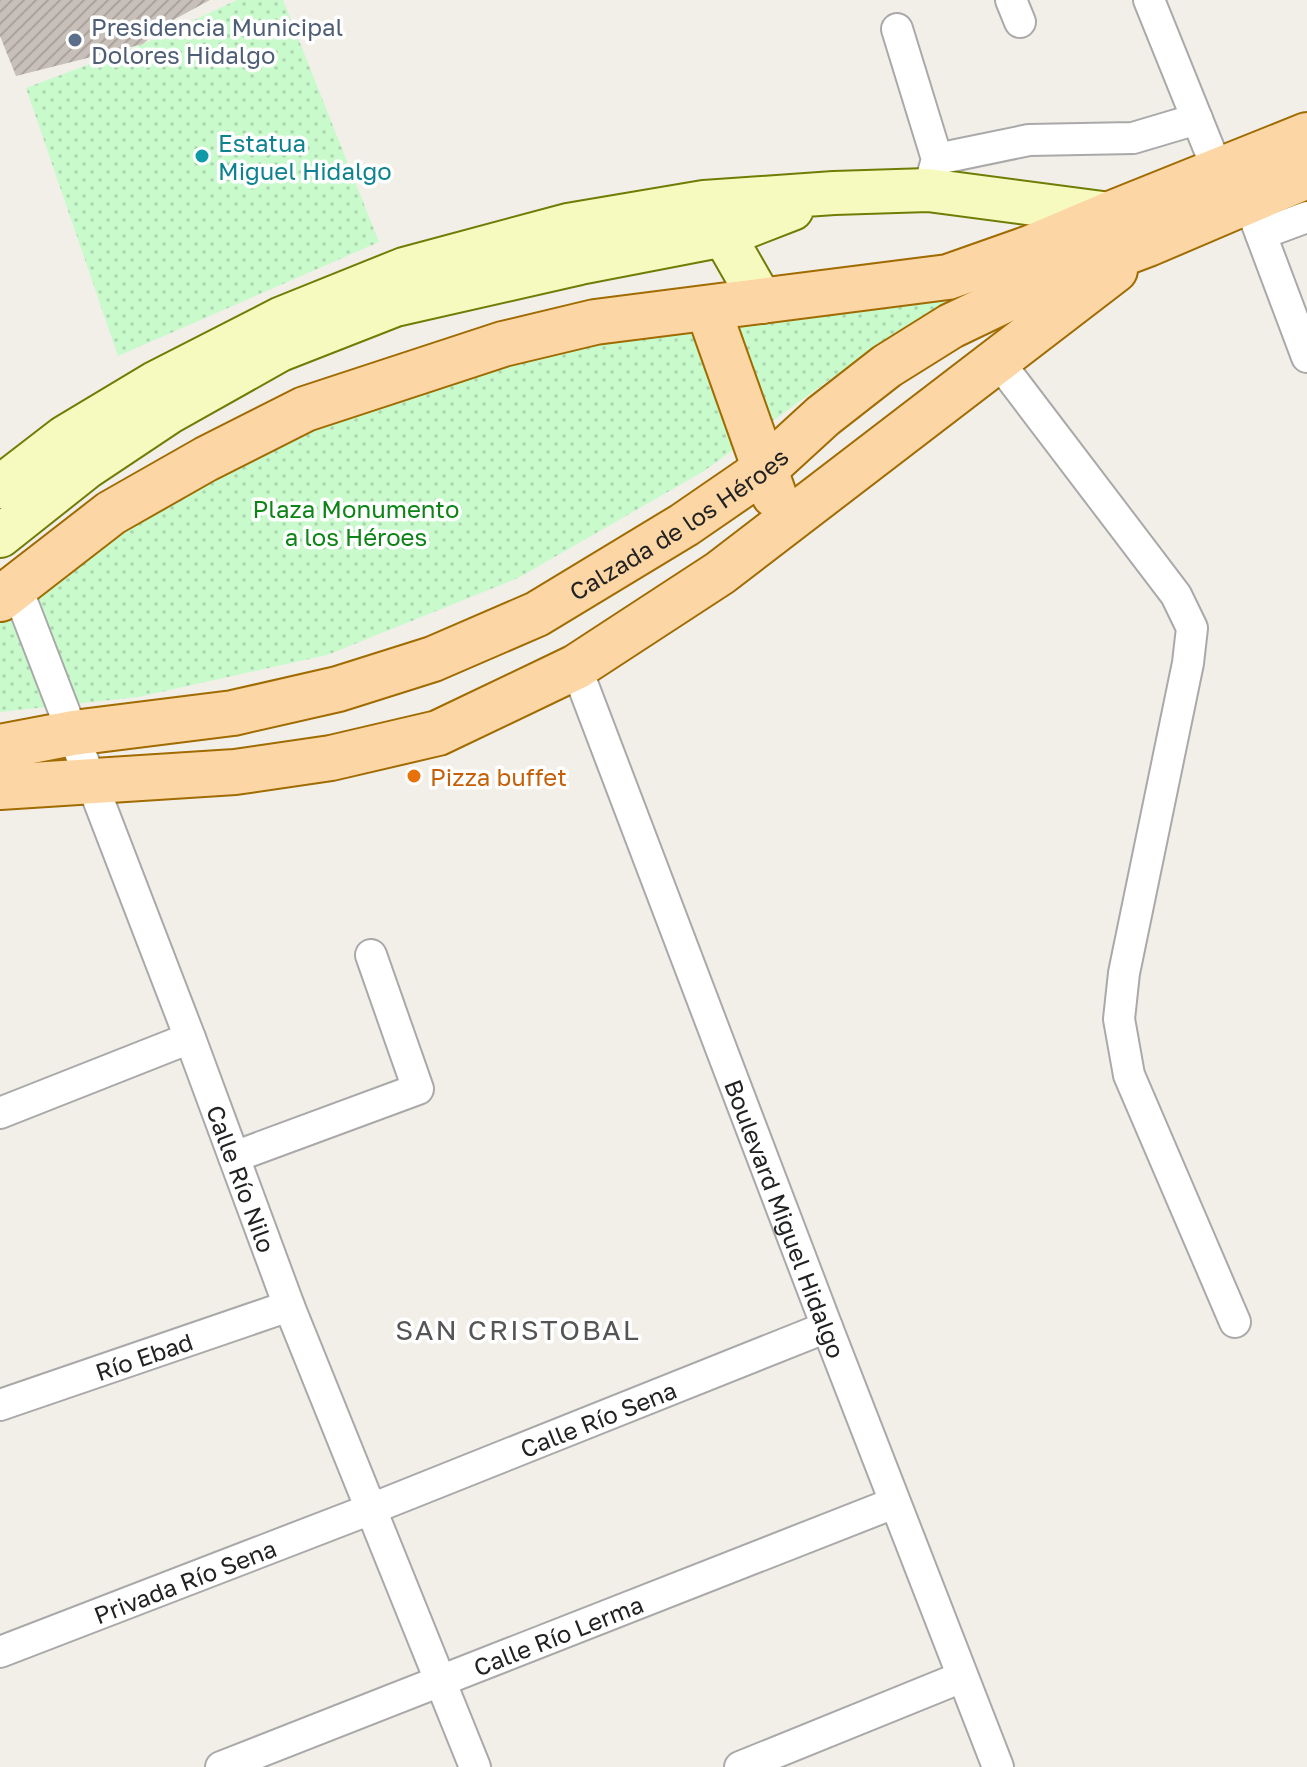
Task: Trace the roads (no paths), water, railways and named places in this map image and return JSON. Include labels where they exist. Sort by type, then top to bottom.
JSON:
[{"type":"main road","points":[[1243,202],[1307,135]]},
{"type":"main road","points":[[8,592],[111,513],[206,459],[305,409],[503,344],[595,322],[948,277],[1030,248],[1110,214],[1243,202],[1307,176]]},
{"type":"main road","points":[[0,787],[235,772],[331,758],[438,733],[576,667],[720,573],[1161,238],[1209,210],[1220,195],[1243,202]]},
{"type":"main road","name":"Calzada de los Héroes","points":[[0,747],[73,733],[233,713],[338,689],[433,659],[537,614],[684,525],[764,470],[823,416],[887,366],[951,326],[1026,290],[1161,238]]},
{"type":"main road","points":[[708,309],[785,523]]},
{"type":"street","points":[[1149,0],[1197,119],[1243,202],[1307,357]]},
{"type":"street","points":[[897,29],[932,175]]},
{"type":"street","points":[[0,536],[76,452],[155,383],[282,318],[404,269],[574,244],[932,175],[1029,140],[1133,138],[1197,119]]},
{"type":"street","points":[[932,175],[1110,214]]},
{"type":"street","points":[[1243,202],[1307,217]]},
{"type":"street","points":[[714,218],[762,302]]},
{"type":"street","points":[[998,361],[1176,595],[1192,628],[1188,663],[1124,973],[1119,1019],[1129,1075],[1235,1322]]},
{"type":"street","points":[[0,487],[76,452]]},
{"type":"street","name":"Calle Río Nilo","points":[[8,592],[73,733],[289,1306],[475,1767]]},
{"type":"street","name":"Boulevard Miguel Hidalgo","points":[[576,667],[894,1503],[998,1767]]},
{"type":"street","points":[[234,1157],[418,1089],[371,955]]},
{"type":"street","points":[[0,1113],[190,1038]]},
{"type":"street","name":"Río Ebad","points":[[0,1405],[289,1306]]},
{"type":"street","name":"Calle Río Sena","points":[[371,1509],[827,1327]]},
{"type":"street","name":"Calle Río Lerma","points":[[221,1767],[894,1503]]},
{"type":"street","name":"Privada Río Sena","points":[[0,1652],[371,1509]]},
{"type":"street","points":[[740,1767],[962,1677]]},
{"type":"place","name":"Presidencia Municipal Dolores Hidalgo","points":[[75,40]]},
{"type":"place","name":"Estatua Miguel Hidalgo","points":[[202,156]]},
{"type":"place","name":"Pizza buffet","points":[[414,776]]},
{"type":"district","name":"SAN CRISTOBAL","points":[[518,1329]]},
{"type":"park label","name":"Plaza Monumento a los Héroes","points":[[356,522]]}]
